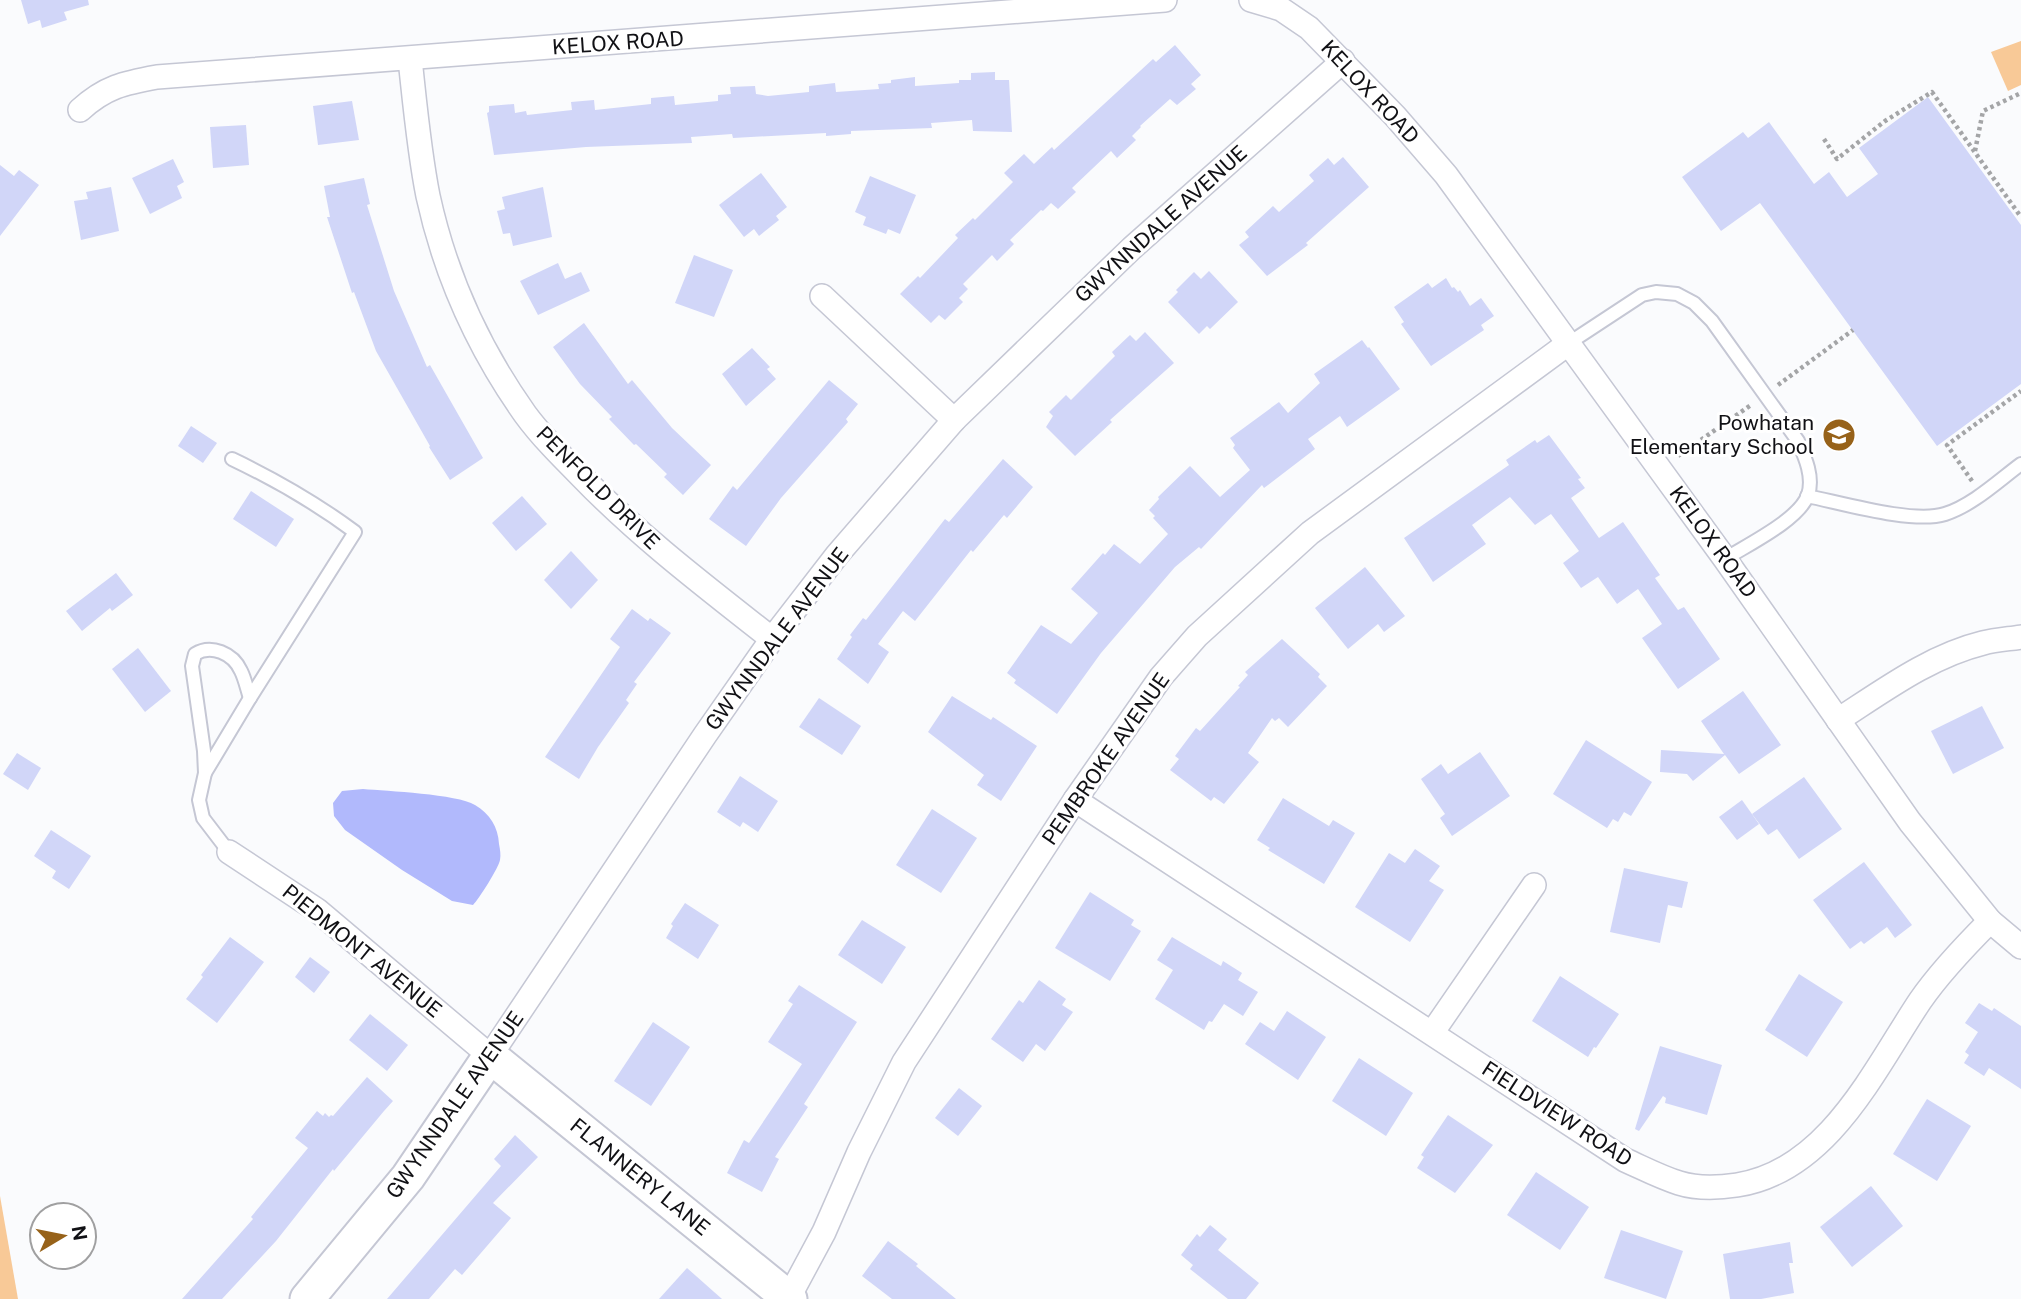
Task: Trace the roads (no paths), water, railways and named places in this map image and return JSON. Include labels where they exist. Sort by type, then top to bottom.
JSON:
[{"type":"street","name":"KELOX ROAD","points":[[80,110],[96,95],[114,86],[157,77],[1165,0]]},
{"type":"street","name":"KELOX ROAD","points":[[1251,0],[1280,9],[1309,28],[1395,116],[1446,175],[1725,559],[1910,822],[1990,921],[2021,947]]},
{"type":"street","name":"PENFOLD DRIVE","points":[[410,59],[419,143],[429,197],[446,259],[468,316],[494,367],[527,416],[612,508],[662,553],[772,639]]},
{"type":"street","name":"GWYNNDALE AVENUE","points":[[307,1299],[408,1177],[705,735],[772,639],[837,555],[954,419],[1132,248],[1343,61]]},
{"type":"street","points":[[822,296],[954,419]]},
{"type":"street","name":"PEMBROKE AVENUE","points":[[789,1299],[824,1232],[878,1111],[904,1062],[1075,800],[1161,677],[1197,636],[1253,582],[1310,533],[1569,343]]},
{"type":"street","points":[[1838,720],[1907,676],[1945,656],[1983,643],[2021,637]]},
{"type":"street","name":"FIELDVIEW ROAD","points":[[1075,800],[1625,1160],[1681,1184],[1714,1188],[1749,1183],[1781,1171],[1810,1152],[1838,1125],[1921,999],[1948,965],[1990,921]]},
{"type":"street","name":"PIEDMONT AVENUE","points":[[229,852],[317,910],[490,1056]]},
{"type":"street","points":[[1432,1033],[1534,885]]},
{"type":"street","name":"FLANNERY LANE","points":[[490,1056],[789,1299]]},
{"type":"lane","points":[[1569,343],[1642,295],[1656,292],[1677,294],[1694,303],[1712,321],[1798,441],[1807,462],[1809,480],[1807,496],[1785,521],[1725,559]]},
{"type":"lane","points":[[205,773],[355,532],[291,489],[232,459]]},
{"type":"lane","points":[[1807,496],[1908,516],[1944,515],[2021,464]]},
{"type":"lane","points":[[229,852],[203,818],[200,800],[205,773],[204,751],[192,666],[195,654],[203,649],[217,649],[231,659],[241,669],[250,698]]},
{"type":"water","points":[[363,789],[453,798],[466,801],[485,812],[497,832],[500,858],[493,876],[473,905],[452,901],[345,830],[334,816],[333,803],[342,791]]},
{"type":"place","name":"Powhatan Elementary School","points":[[1839,435]]}]
